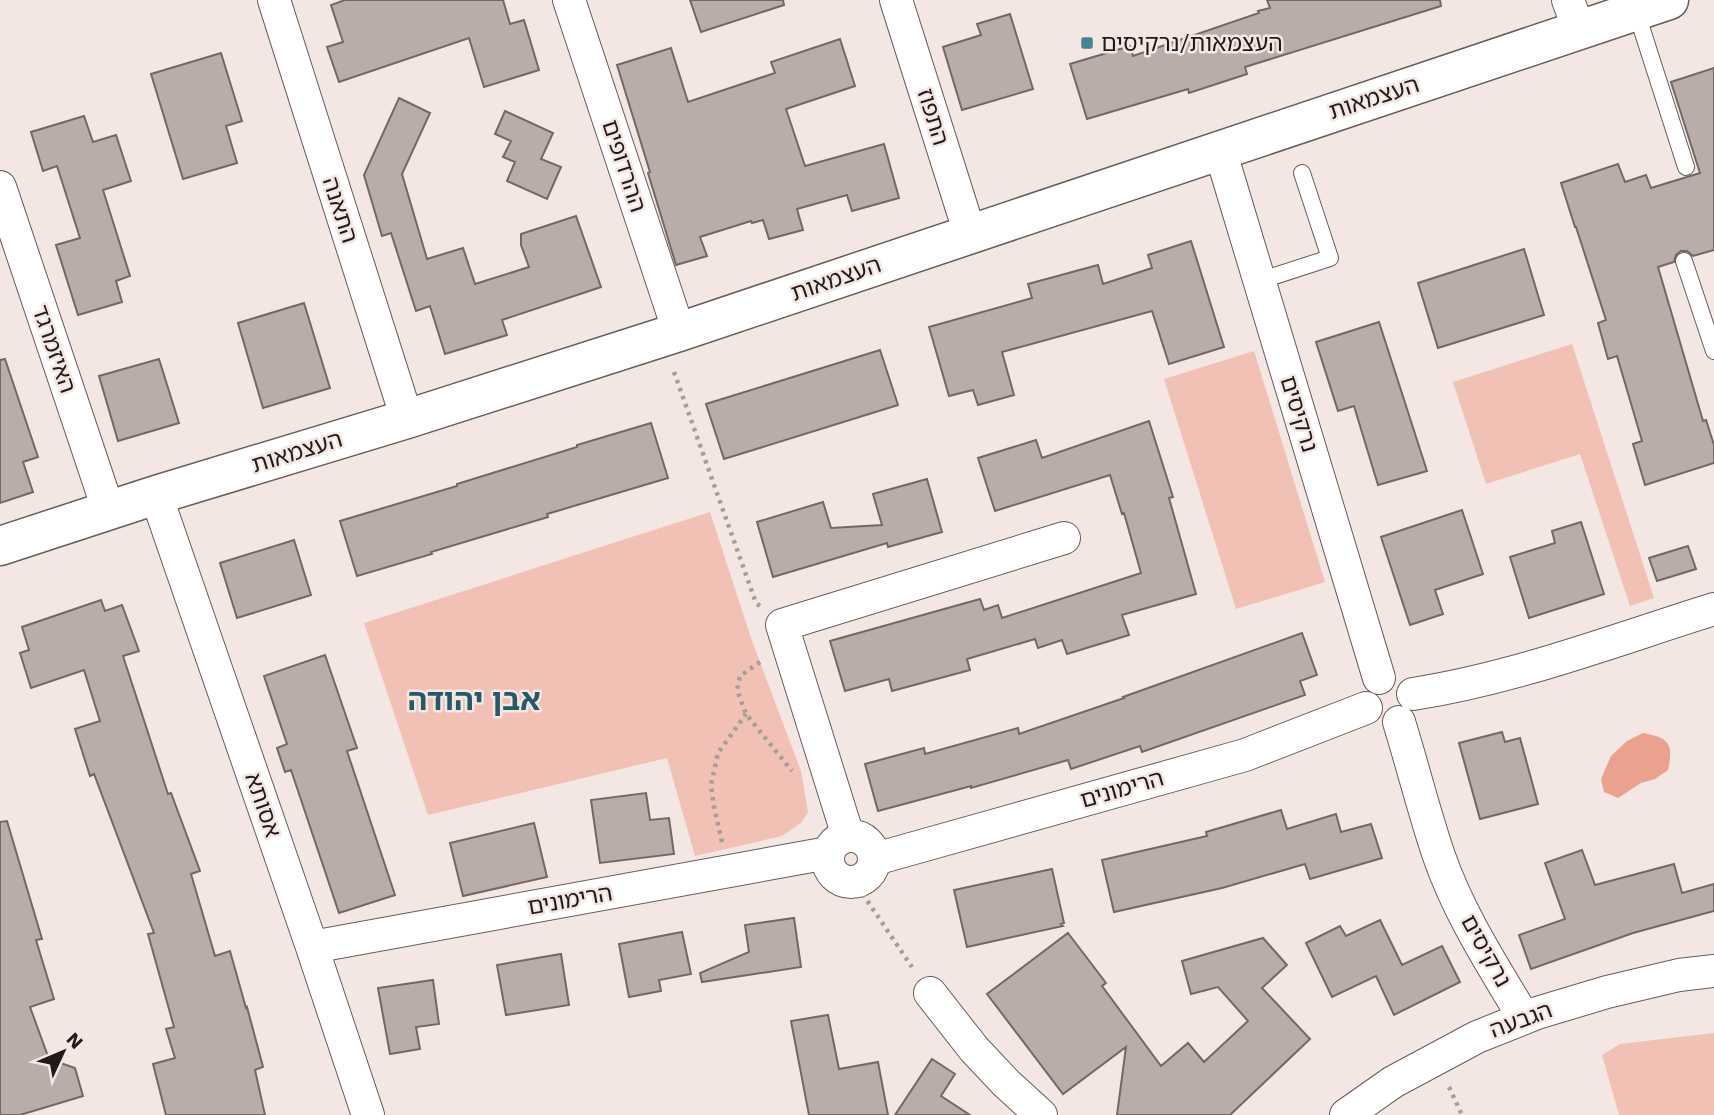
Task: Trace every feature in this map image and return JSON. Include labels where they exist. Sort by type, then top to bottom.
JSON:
[{"type":"street","name":"התאנה","points":[[274,0],[407,419]]},
{"type":"street","name":"ההרדופים","points":[[569,0],[670,335]]},
{"type":"street","name":"התפוז","points":[[896,0],[970,234]]},
{"type":"street","name":"העצמאות","points":[[0,546],[670,335],[1220,150],[1573,15],[1653,5]]},
{"type":"street","name":"נרקיסים","points":[[1220,150],[1379,678]]},
{"type":"street","name":"האיזמרגד","points":[[0,187],[109,512]]},
{"type":"street","name":"אסותא","points":[[156,495],[368,1115]]},
{"type":"street","points":[[838,845],[862,839],[873,850],[865,871],[847,883],[834,876],[830,869],[838,845],[785,636],[1064,538]]},
{"type":"street","points":[[1413,694],[1492,679],[1714,609]]},
{"type":"street","points":[[1388,675],[1404,681],[1413,694],[1411,710],[1399,722],[1385,724],[1370,715],[1366,708],[1367,689],[1372,682],[1388,675]]},
{"type":"street","name":"הרימונים","points":[[865,871],[1245,755],[1366,708]]},
{"type":"street","name":"נרקיסים","points":[[1399,722],[1448,877],[1482,948],[1524,1018]]},
{"type":"street","name":"הרימונים","points":[[312,947],[729,871],[838,845]]},
{"type":"street","name":"הגבעה","points":[[1346,1115],[1393,1082],[1467,1042],[1524,1018],[1607,992],[1679,975],[1714,971]]},
{"type":"street","points":[[930,993],[974,1049],[1041,1115]]},
{"type":"lane","points":[[1653,5],[1686,167]]},
{"type":"lane","points":[[1259,281],[1329,258],[1302,173]]},
{"type":"lane","points":[[1684,261],[1714,352]]},
{"type":"path","points":[[670,335],[756,603],[785,636],[740,676],[737,690],[746,714],[797,779]]},
{"type":"path","points":[[729,871],[711,785],[718,753],[746,714]]},
{"type":"path","points":[[865,871],[930,993]]},
{"type":"shaded area","points":[[1572,344],[1654,598],[1630,606],[1580,454],[1486,484],[1453,382]]},
{"type":"shaded area","points":[[1254,351],[1325,582],[1236,609],[1164,379]]},
{"type":"shaded area","points":[[710,512],[752,641],[801,771],[808,812],[802,822],[782,836],[695,856],[667,758],[428,815],[364,623]]},
{"type":"shaded area","points":[[1643,733],[1659,737],[1668,743],[1668,770],[1618,798],[1604,792],[1601,779],[1611,756],[1627,741]]},
{"type":"shaded area","points":[[1714,1033],[1714,1115],[1619,1115],[1602,1055],[1620,1044]]},
{"type":"building","points":[[345,0],[503,0],[510,24],[524,20],[539,70],[484,87],[469,38],[339,82],[327,47],[343,42],[331,5]]},
{"type":"building","points":[[690,0],[783,0],[784,5],[701,32]]},
{"type":"building","points":[[1267,0],[1440,0],[1441,6],[1245,67],[1247,74],[1189,93],[1188,89],[1087,119],[1070,64],[1130,46],[1133,56],[1259,13],[1258,11],[1270,8]]},
{"type":"building","points":[[1010,14],[1033,89],[962,110],[943,47],[981,35],[977,24]]},
{"type":"building","points":[[840,39],[855,86],[786,109],[805,166],[884,144],[899,198],[852,211],[847,195],[797,209],[803,230],[769,239],[763,220],[751,221],[700,237],[707,256],[676,265],[617,65],[671,48],[688,102],[775,73],[771,62]]},
{"type":"building","points":[[221,53],[242,121],[226,126],[237,163],[183,179],[151,74]]},
{"type":"building","points":[[1714,68],[1714,250],[1693,256],[1687,251],[1681,251],[1674,262],[1658,267],[1703,421],[1706,420],[1714,445],[1714,463],[1645,485],[1633,444],[1642,441],[1617,356],[1608,359],[1598,323],[1606,320],[1561,183],[1618,164],[1625,182],[1646,175],[1651,188],[1700,173],[1671,82]]},
{"type":"building","points":[[399,98],[430,113],[402,174],[427,259],[463,248],[475,284],[529,267],[521,245],[521,234],[576,216],[601,287],[502,320],[507,335],[445,354],[430,306],[416,311],[391,233],[382,236],[364,175]]},
{"type":"building","points":[[505,111],[553,133],[541,159],[561,167],[547,199],[507,181],[515,162],[503,157],[511,141],[495,134]]},
{"type":"building","points":[[84,116],[93,142],[116,135],[131,181],[103,190],[130,276],[116,281],[122,302],[78,315],[56,245],[80,238],[57,166],[43,171],[31,132]]},
{"type":"building","points":[[1191,241],[1224,347],[1169,364],[1152,311],[1002,352],[1014,395],[978,405],[973,390],[949,396],[929,327],[1032,298],[1028,284],[1098,265],[1103,284],[1152,268],[1148,255]]},
{"type":"building","points":[[1524,249],[1544,315],[1438,348],[1418,283]]},
{"type":"building","points":[[304,303],[330,388],[263,408],[238,323]]},
{"type":"building","points":[[1379,322],[1427,471],[1378,485],[1354,406],[1338,411],[1316,342]]},
{"type":"building","points":[[880,350],[898,405],[724,459],[706,404]]},
{"type":"building","points":[[5,359],[38,457],[23,462],[33,492],[0,503],[0,360]]},
{"type":"building","points":[[159,359],[179,423],[118,441],[99,376]]},
{"type":"building","points":[[1149,421],[1173,497],[1169,498],[1196,594],[1122,615],[1129,635],[1067,654],[1062,640],[1038,648],[1035,639],[967,659],[970,670],[892,691],[889,679],[845,691],[830,641],[980,599],[984,610],[998,605],[1002,618],[1141,573],[1110,475],[995,511],[978,458],[1036,440],[1042,458]]},
{"type":"building","points":[[651,423],[668,478],[357,576],[340,521]]},
{"type":"building","points":[[927,479],[942,532],[888,547],[887,543],[773,577],[757,522],[823,502],[831,528],[882,525],[873,494]]},
{"type":"building","points":[[1462,510],[1483,574],[1435,590],[1443,614],[1410,625],[1381,537]]},
{"type":"building","points":[[1581,522],[1604,594],[1529,618],[1510,557],[1555,543],[1552,531]]},
{"type":"building","points":[[294,540],[311,595],[237,618],[220,563]]},
{"type":"building","points":[[1688,546],[1696,569],[1657,581],[1649,558]]},
{"type":"building","points":[[101,600],[105,611],[122,605],[139,651],[123,656],[168,794],[171,793],[200,871],[191,874],[215,956],[230,951],[263,1067],[255,1070],[265,1115],[166,1115],[153,1064],[175,1058],[166,1029],[174,1027],[148,934],[154,933],[94,774],[90,776],[75,729],[100,721],[84,670],[31,688],[20,653],[29,650],[22,627]]},
{"type":"building","points":[[1302,633],[1317,675],[1300,681],[1305,695],[1142,752],[1140,746],[1071,769],[1068,760],[878,811],[865,764],[924,748],[925,754],[1018,728],[1019,734]]},
{"type":"building","points":[[325,655],[357,748],[347,751],[395,895],[339,913],[291,770],[285,772],[277,748],[287,744],[264,676]]},
{"type":"building","points":[[1502,732],[1505,742],[1520,738],[1538,804],[1480,819],[1459,743]]},
{"type":"building","points":[[646,793],[650,820],[669,818],[674,854],[600,863],[591,800]]},
{"type":"building","points":[[1281,810],[1287,829],[1336,814],[1341,832],[1371,824],[1382,858],[1310,879],[1305,864],[1222,888],[1114,912],[1102,860],[1207,836],[1206,832]]},
{"type":"building","points":[[7,821],[42,939],[36,940],[54,999],[30,1007],[49,1059],[75,1068],[83,1096],[20,1115],[0,1115],[0,822]]},
{"type":"building","points":[[534,823],[547,877],[463,896],[450,843]]},
{"type":"building","points":[[1582,850],[1595,885],[1674,864],[1682,893],[1714,884],[1714,911],[1633,933],[1531,969],[1519,935],[1565,919],[1545,863]]},
{"type":"building","points":[[1052,869],[1063,926],[967,947],[954,890]]},
{"type":"building","points":[[794,918],[801,967],[702,982],[700,973],[749,952],[745,925]]},
{"type":"building","points":[[1380,920],[1402,965],[1442,946],[1460,982],[1394,1015],[1376,976],[1332,997],[1306,943],[1340,926],[1346,936]]},
{"type":"building","points":[[682,932],[691,974],[659,980],[661,991],[629,997],[619,944]]},
{"type":"building","points":[[1068,933],[1106,983],[1102,986],[1161,1066],[1188,1043],[1204,1062],[1248,1021],[1218,987],[1191,994],[1182,961],[1263,938],[1287,965],[1262,988],[1310,1039],[1230,1115],[1117,1115],[1126,1047],[1063,1094],[987,994]]},
{"type":"building","points":[[561,954],[569,1005],[506,1015],[497,965]]},
{"type":"building","points":[[433,980],[439,1024],[416,1027],[420,1049],[390,1054],[378,988]]},
{"type":"building","points":[[828,1015],[839,1069],[878,1062],[888,1115],[809,1115],[791,1021]]},
{"type":"building","points":[[932,1059],[955,1074],[941,1096],[970,1115],[895,1115]]},
{"type":"place","name":"העצמאות/נרקיסים","points":[[1087,43]]},
{"type":"district","name":"אבן יהודה","points":[[474,699]]}]
